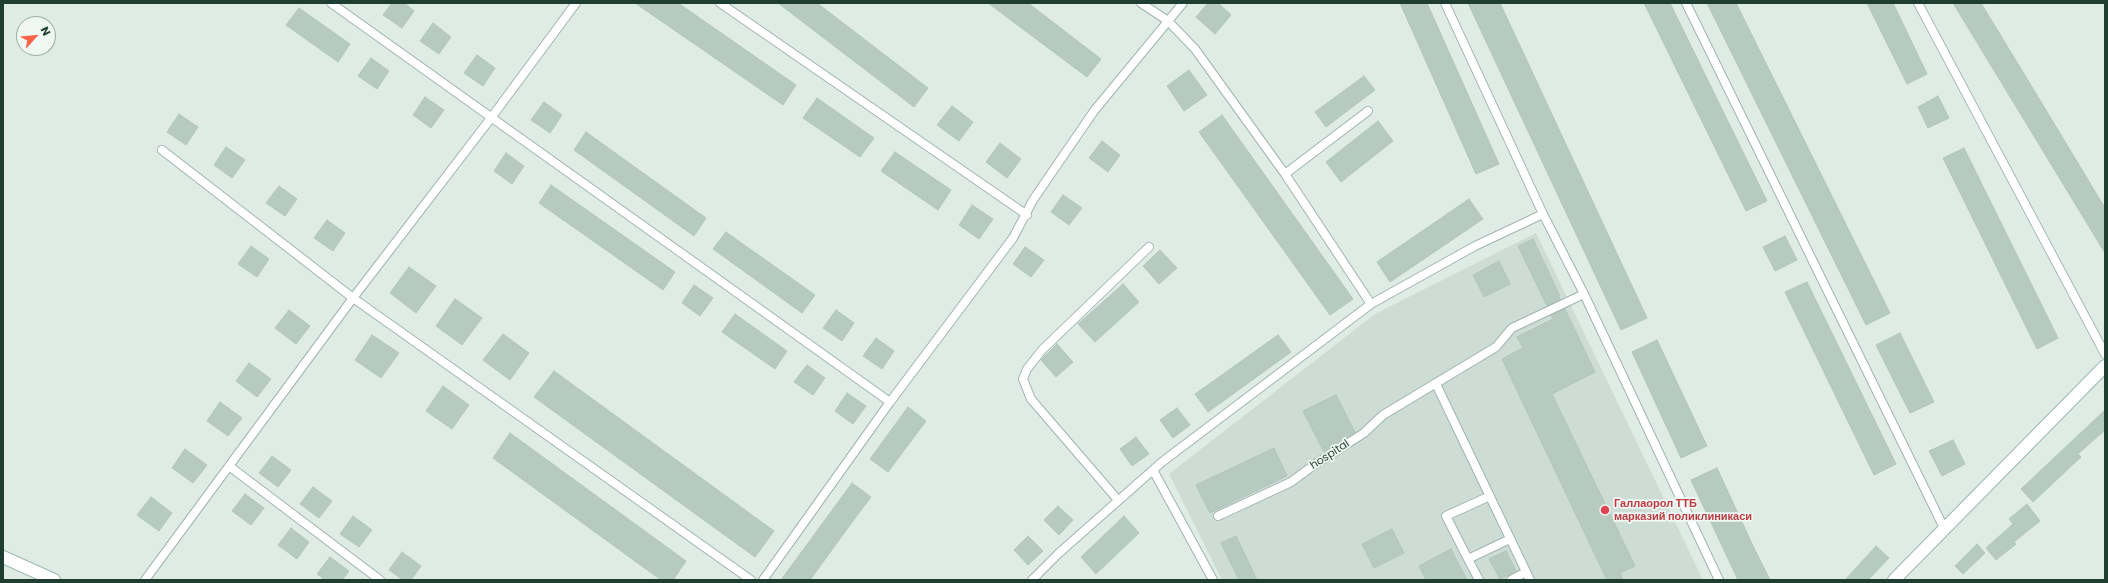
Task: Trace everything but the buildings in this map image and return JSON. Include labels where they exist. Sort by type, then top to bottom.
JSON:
[{"type":"street","points":[[1894,580],[2105,366]]},
{"type":"street","points":[[3,557],[54,580]]},
{"type":"lane","points":[[331,3],[890,402]]},
{"type":"lane","points":[[145,580],[353,298],[491,118],[576,3]]},
{"type":"lane","points":[[720,3],[1027,215]]},
{"type":"lane","points":[[1141,3],[1168,21],[1195,49],[1285,174],[1371,304]]},
{"type":"lane","points":[[762,580],[890,402],[1013,238],[1027,215],[1033,200],[1094,111],[1183,3]]},
{"type":"lane","points":[[1445,3],[1543,214],[1584,294],[1719,580]]},
{"type":"lane","points":[[1686,3],[1944,528]]},
{"type":"lane","points":[[1918,3],[2105,354]]},
{"type":"lane","points":[[1285,174],[1368,111]]},
{"type":"lane","points":[[162,150],[353,298],[751,580]]},
{"type":"lane","points":[[1032,580],[1118,500],[1153,470],[1371,304],[1475,246],[1543,214]]},
{"type":"lane","points":[[1118,500],[1031,398],[1023,379],[1027,369],[1042,350],[1149,247]]},
{"type":"lane","name":"hospital","points":[[1218,516],[1291,482],[1360,435],[1383,415],[1496,347],[1512,328],[1584,294]]},
{"type":"lane","points":[[1436,384],[1528,576],[1511,580]]},
{"type":"lane","points":[[229,466],[380,580]]},
{"type":"lane","points":[[1153,470],[1213,580]]},
{"type":"lane","points":[[1479,580],[1446,516],[1490,496]]},
{"type":"lane","points":[[1468,559],[1510,539]]},
{"type":"shaded area","points":[[1536,233],[1703,580],[1222,580],[1169,474],[1375,314]]},
{"type":"place","name":"Галлаорол ТТБ марказий поликлиникаси","points":[[1605,510]]}]
